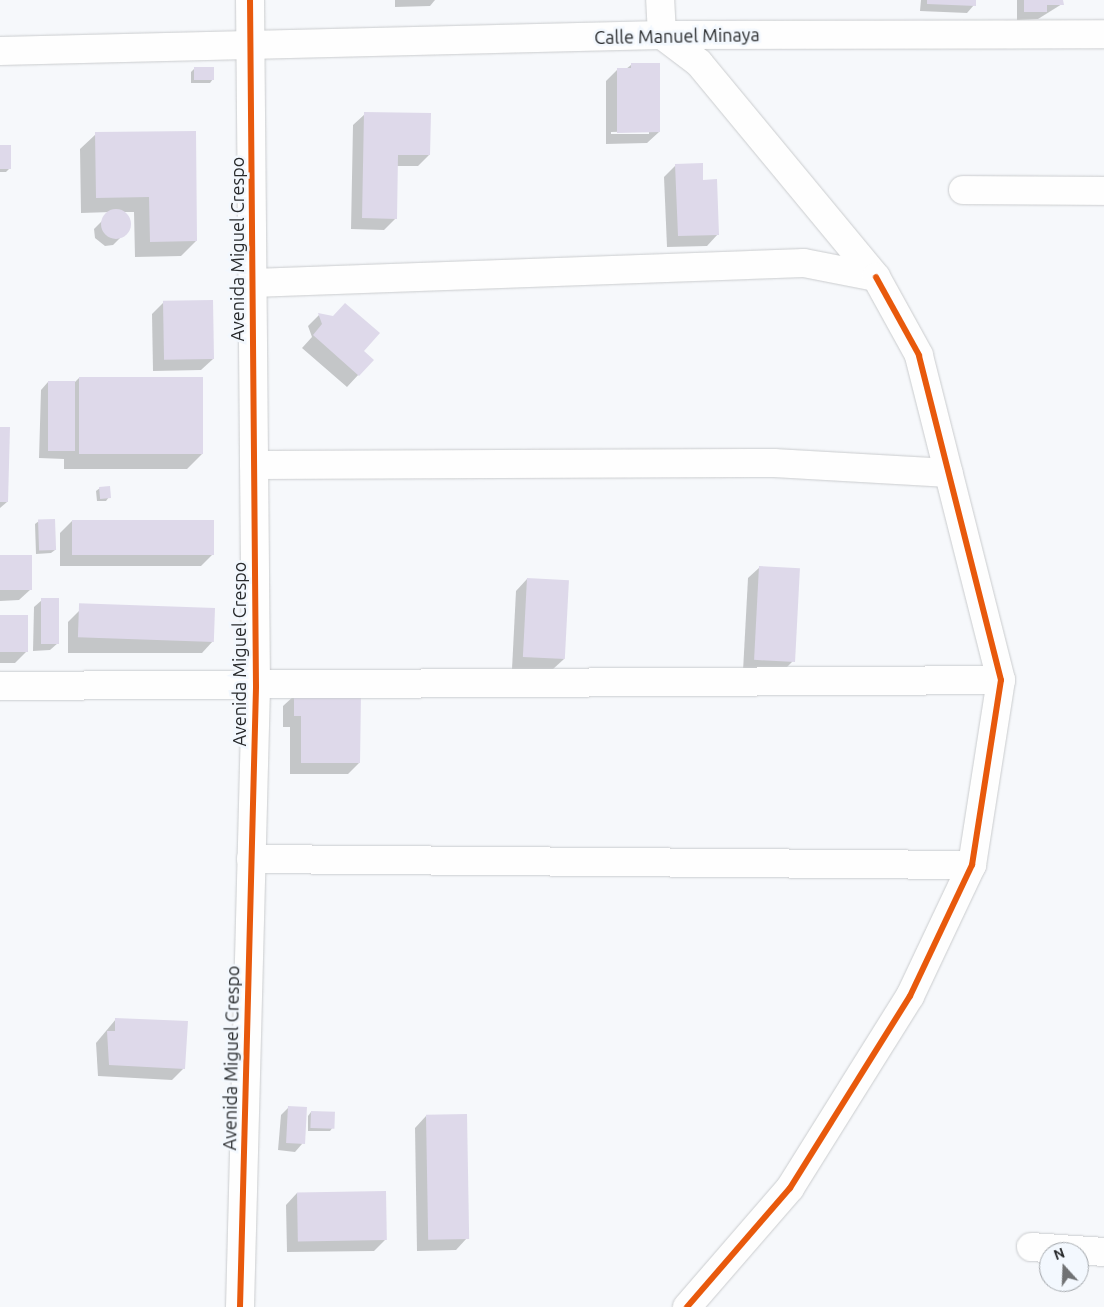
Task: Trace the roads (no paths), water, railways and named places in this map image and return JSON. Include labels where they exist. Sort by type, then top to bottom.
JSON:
[{"type":"street","name":"Avenida Miguel Crespo","points":[[240,1307],[256,686],[250,0]]},
{"type":"street","points":[[660,0],[662,34],[699,63],[876,277],[919,355],[1001,680],[972,865],[910,996],[790,1188],[687,1307]]},
{"type":"street","name":"Calle Manuel Minaya","points":[[0,51],[251,47],[662,34],[1104,34]]},
{"type":"street","points":[[963,190],[1104,191]]},
{"type":"street","points":[[253,283],[804,263],[876,277]]},
{"type":"street","points":[[254,465],[774,463],[949,473]]},
{"type":"street","points":[[0,686],[256,686],[1001,680]]},
{"type":"street","points":[[251,859],[972,865]]},
{"type":"street","points":[[1031,1247],[1104,1252]]}]
